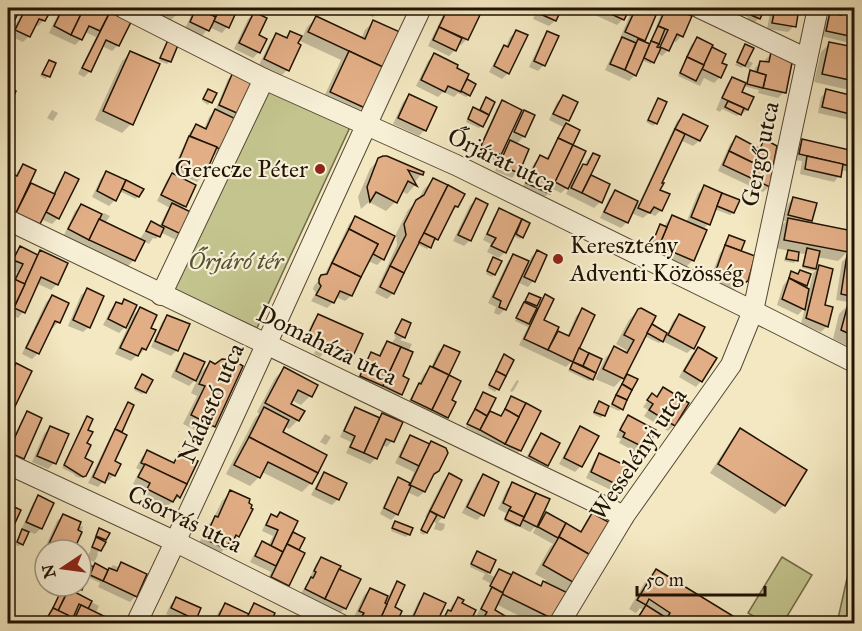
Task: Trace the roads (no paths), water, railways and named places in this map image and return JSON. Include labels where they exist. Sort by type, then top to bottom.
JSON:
[{"type":"street","name":"Őrjárat utca","points":[[124,8],[264,79],[456,165],[855,362]]},
{"type":"street","name":"Nádastó utca","points":[[136,624],[176,542],[421,8]]},
{"type":"street","points":[[700,8],[807,59]]},
{"type":"street","name":"Gergő utca","points":[[753,311],[818,8]]},
{"type":"street","points":[[161,295],[264,79]]},
{"type":"street","name":"Domaháza utca","points":[[8,220],[624,516]]},
{"type":"street","name":"Wesselényi utca","points":[[559,624],[624,516],[731,365],[753,311]]},
{"type":"street","name":"Csorvás utca","points":[[8,464],[176,542],[340,624]]},
{"type":"place","name":"Gerecze Péter","points":[[320,169]]},
{"type":"place","name":"Keresztény Adventi Közösség","points":[[558,259]]},
{"type":"park label","name":"Őrjáró tér","points":[[236,261]]}]
